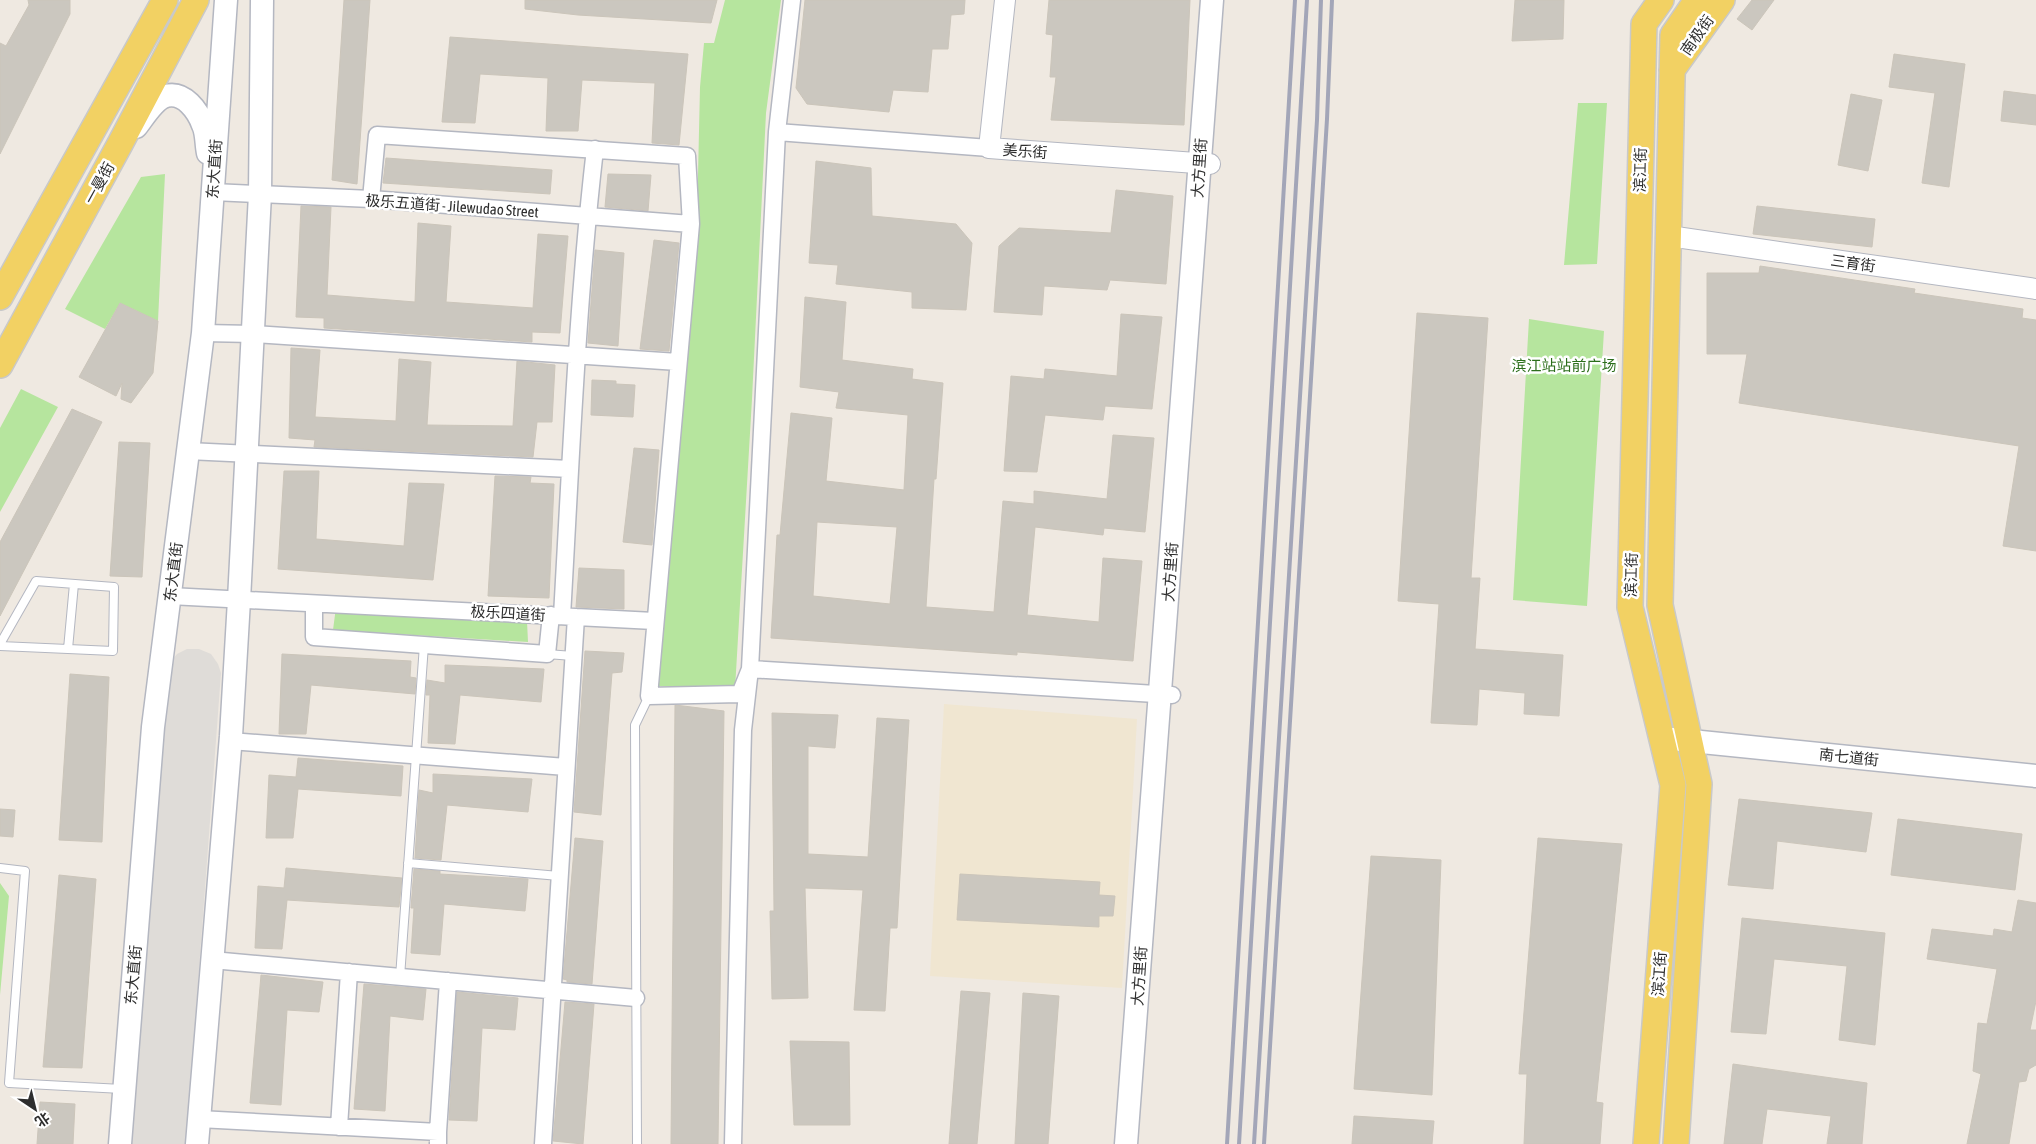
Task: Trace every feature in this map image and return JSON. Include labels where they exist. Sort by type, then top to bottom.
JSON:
[{"type":"main road","name":"一曼街","points":[[0,297],[155,12],[165,0]]},
{"type":"main road","name":"一曼街","points":[[0,364],[196,0]]},
{"type":"main road","name":"东大直街","points":[[120,1144],[153,727],[203,333],[226,0]]},
{"type":"main road","points":[[197,1144],[230,741],[239,600],[260,194],[262,0]]},
{"type":"main road","name":"大方里街","points":[[1205,164],[1212,0]]},
{"type":"main road","name":"大方里街","points":[[1139,1144],[1166,695],[1205,164],[1221,0]]},
{"type":"main road","points":[[1644,12],[1661,0]]},
{"type":"main road","name":"南极街","points":[[1673,35],[1697,0]]},
{"type":"main road","name":"南极街","points":[[1672,70],[1722,0]]},
{"type":"main road","name":"滨江街","points":[[1644,12],[1630,606],[1673,785],[1646,1144]]},
{"type":"main road","name":"滨江街","points":[[1673,35],[1660,605],[1699,784],[1676,1144]]},
{"type":"main road","points":[[120,144],[158,100],[166,96],[182,98],[196,111],[204,126],[213,192]]},
{"type":"main road","name":"大方里街","points":[[1126,1144],[1166,695]]},
{"type":"main road","name":"南七道街","points":[[1662,738],[2036,776]]},
{"type":"street","points":[[733,1144],[742,730],[750,669],[777,132],[792,0]]},
{"type":"street","name":"美乐街","points":[[1006,0],[989,148],[1205,164]]},
{"type":"street","points":[[777,132],[989,148]]},
{"type":"street","points":[[372,199],[377,135],[687,156],[691,224],[654,620],[649,696],[740,694],[750,669]]},
{"type":"street","points":[[543,1144],[573,656],[563,616],[570,469],[587,216],[595,149]]},
{"type":"street","name":"极乐五道街 - Jilewudao Street","points":[[213,192],[372,199],[691,224]]},
{"type":"street","name":"三育街","points":[[1669,236],[2036,289]]},
{"type":"street","points":[[203,333],[254,334],[678,362]]},
{"type":"street","points":[[188,451],[570,469]]},
{"type":"street","name":"极乐四道街","points":[[170,596],[654,620]]},
{"type":"street","points":[[314,604],[314,637],[548,654],[563,616]]},
{"type":"street","points":[[750,669],[1166,695]]},
{"type":"street","points":[[230,741],[416,757],[566,767]]},
{"type":"street","points":[[212,960],[636,998]]},
{"type":"street","points":[[339,1127],[349,972]]},
{"type":"street","points":[[199,1119],[339,1127],[438,1138],[448,981]]},
{"type":"lane","points":[[36,581],[114,587],[113,651],[0,645],[36,581]]},
{"type":"lane","points":[[68,649],[74,584]]},
{"type":"lane","points":[[400,977],[424,645]]},
{"type":"lane","points":[[548,654],[573,656]]},
{"type":"lane","points":[[637,1144],[635,724],[649,696]]},
{"type":"lane","points":[[408,863],[559,876]]},
{"type":"lane","points":[[0,868],[25,871],[9,1083]]},
{"type":"lane","points":[[0,1082],[124,1089]]},
{"type":"shaded area","points":[[187,649],[199,649],[211,654],[218,664],[221,673],[186,1144],[131,1144],[166,683],[170,663],[177,654]]},
{"type":"shaded area","points":[[944,704],[1137,719],[1122,988],[930,976]]},
{"type":"green space","points":[[725,0],[781,0],[766,113],[735,689],[657,686],[697,219],[700,87],[704,43],[714,43]]},
{"type":"green space","points":[[1578,103],[1607,103],[1597,264],[1564,265]]},
{"type":"green space","points":[[165,174],[158,321],[120,303],[105,329],[65,309],[141,177]]},
{"type":"green space","name":"滨江站站前广场","points":[[1529,319],[1604,331],[1587,606],[1513,600]]},
{"type":"green space","points":[[21,389],[58,407],[0,512],[0,428]]},
{"type":"green space","points":[[336,607],[527,621],[528,642],[333,630]]},
{"type":"green space","points":[[0,883],[9,896],[0,995]]},
{"type":"building","points":[[28,0],[70,0],[70,14],[0,154],[0,43],[6,46],[29,5]]},
{"type":"building","points":[[344,0],[370,0],[357,184],[332,180]]},
{"type":"building","points":[[525,0],[717,0],[711,23],[578,15],[525,9]]},
{"type":"building","points":[[805,0],[965,0],[964,14],[951,15],[948,49],[932,49],[928,92],[893,90],[889,112],[807,104],[796,88]]},
{"type":"building","points":[[1049,0],[1190,0],[1184,125],[1051,120],[1056,77],[1050,77],[1053,35],[1046,34]]},
{"type":"building","points":[[1515,0],[1564,0],[1563,39],[1512,41]]},
{"type":"building","points":[[1752,0],[1774,0],[1752,30],[1737,19]]},
{"type":"building","points":[[450,37],[688,54],[679,145],[652,143],[655,83],[582,80],[578,131],[546,131],[548,78],[480,74],[475,123],[442,122]]},
{"type":"building","points":[[1894,54],[1965,64],[1949,187],[1922,183],[1935,93],[1889,87]]},
{"type":"building","points":[[2004,91],[2036,95],[2036,125],[2001,121]]},
{"type":"building","points":[[1851,94],[1882,100],[1868,171],[1838,165]]},
{"type":"building","points":[[386,158],[552,170],[550,194],[383,183]]},
{"type":"building","points":[[816,161],[871,168],[872,216],[956,224],[972,243],[966,310],[912,308],[912,292],[836,284],[838,265],[809,263]]},
{"type":"building","points":[[608,174],[651,175],[648,211],[605,207]]},
{"type":"building","points":[[1116,190],[1173,196],[1166,284],[1110,280],[1107,290],[1044,286],[1042,315],[994,312],[999,246],[1019,228],[1111,233]]},
{"type":"building","points":[[301,206],[331,207],[327,295],[415,302],[418,223],[451,226],[446,302],[533,308],[538,234],[568,236],[560,333],[532,332],[532,342],[324,328],[324,318],[296,317]]},
{"type":"building","points":[[1757,206],[1875,219],[1872,247],[1753,234]]},
{"type":"building","points":[[654,240],[679,243],[669,351],[640,349]]},
{"type":"building","points":[[595,250],[624,253],[618,346],[588,343]]},
{"type":"building","points":[[1760,266],[1915,289],[1914,293],[2023,309],[2022,318],[2036,320],[2036,551],[2003,546],[2019,446],[1739,403],[1747,354],[1707,354],[1707,273],[1759,273]]},
{"type":"building","points":[[805,297],[846,302],[842,360],[913,369],[912,379],[943,383],[936,479],[934,479],[926,607],[994,612],[1003,501],[1034,504],[1034,491],[1107,499],[1113,435],[1154,438],[1145,532],[1104,528],[1103,535],[1035,527],[1027,615],[1099,622],[1103,558],[1142,561],[1133,661],[1017,652],[1017,655],[771,638],[777,535],[780,535],[791,413],[832,418],[826,481],[904,490],[908,415],[836,408],[839,392],[800,387]],"holes":[[[817,522],[897,527],[890,604],[813,596]]]},
{"type":"building","points":[[120,303],[158,321],[153,373],[131,403],[121,399],[122,383],[116,396],[79,377]]},
{"type":"building","points":[[1417,313],[1488,318],[1471,578],[1480,578],[1475,649],[1563,655],[1559,716],[1524,714],[1525,693],[1479,689],[1477,725],[1431,723],[1439,604],[1398,601]]},
{"type":"building","points":[[1121,314],[1162,317],[1152,409],[1105,406],[1103,420],[1045,415],[1037,472],[1004,471],[1011,376],[1044,379],[1045,369],[1117,376]]},
{"type":"building","points":[[291,348],[320,350],[315,417],[396,421],[399,359],[431,362],[427,425],[513,426],[517,361],[555,365],[552,422],[537,422],[533,457],[314,447],[315,440],[289,438]]},
{"type":"building","points":[[592,380],[616,381],[616,384],[635,385],[633,417],[591,415]]},
{"type":"building","points":[[72,409],[102,422],[0,616],[0,542]]},
{"type":"building","points":[[119,442],[150,443],[142,577],[110,576]]},
{"type":"building","points":[[634,448],[659,450],[652,545],[623,542]]},
{"type":"building","points":[[284,471],[319,471],[316,539],[404,546],[409,483],[444,484],[433,580],[278,569]]},
{"type":"building","points":[[495,476],[531,477],[530,483],[554,484],[549,598],[488,596]]},
{"type":"building","points":[[579,568],[624,570],[624,609],[576,607]]},
{"type":"building","points":[[585,651],[624,653],[622,672],[612,673],[601,815],[574,812]]},
{"type":"building","points":[[282,654],[411,661],[410,677],[416,678],[415,694],[311,685],[306,734],[279,734]]},
{"type":"building","points":[[445,665],[544,669],[541,702],[460,695],[455,744],[428,743],[430,695],[426,695],[427,680],[445,683]]},
{"type":"building","points":[[70,674],[109,677],[102,842],[59,840]]},
{"type":"building","points":[[675,705],[724,711],[718,1144],[671,1144]]},
{"type":"building","points":[[772,713],[838,715],[835,748],[808,746],[808,854],[868,857],[877,718],[909,720],[897,928],[890,928],[885,1011],[854,1010],[863,890],[805,888],[808,998],[772,999],[770,911],[774,911]]},
{"type":"building","points":[[298,758],[403,766],[401,796],[298,789],[293,838],[266,838],[269,775],[296,777]]},
{"type":"building","points":[[433,774],[532,779],[528,812],[447,805],[441,860],[415,858],[419,790],[433,793]]},
{"type":"building","points":[[1739,799],[1872,813],[1866,852],[1777,841],[1773,889],[1728,885]]},
{"type":"building","points":[[0,809],[15,810],[13,837],[0,836]]},
{"type":"building","points":[[1898,819],[2022,834],[2015,890],[1891,875]]},
{"type":"building","points":[[575,838],[603,841],[592,984],[567,982],[567,980],[563,979]]},
{"type":"building","points":[[1538,838],[1622,844],[1596,1102],[1603,1103],[1600,1144],[1524,1144],[1527,1074],[1519,1074]]},
{"type":"building","points":[[1371,856],[1441,860],[1432,1095],[1354,1089]]},
{"type":"building","points":[[286,868],[402,878],[399,907],[287,900],[282,949],[255,948],[258,886],[284,888]]},
{"type":"building","points":[[414,869],[440,871],[440,874],[528,879],[525,911],[444,904],[440,955],[411,953],[414,908],[411,908]]},
{"type":"building","points":[[960,874],[1100,882],[1099,895],[1115,896],[1113,916],[1099,916],[1099,927],[957,920]]},
{"type":"building","points":[[59,875],[96,879],[82,1068],[43,1067]]},
{"type":"building","points":[[2018,900],[2036,903],[2036,1001],[2030,1030],[2036,1030],[2036,1065],[2029,1069],[2026,1081],[2019,1082],[2009,1144],[1967,1144],[1981,1074],[1973,1071],[1978,1023],[1987,1024],[1997,969],[1927,959],[1932,929],[1993,936],[1994,929],[2012,932]]},
{"type":"building","points":[[1742,918],[1885,933],[1875,1045],[1839,1040],[1847,966],[1774,959],[1766,1034],[1731,1032]]},
{"type":"building","points":[[261,975],[323,982],[319,1012],[287,1010],[281,1105],[250,1103]]},
{"type":"building","points":[[364,984],[426,989],[423,1020],[390,1016],[385,1111],[354,1109]]},
{"type":"building","points":[[961,991],[990,993],[977,1144],[949,1144]]},
{"type":"building","points":[[457,992],[518,998],[515,1030],[482,1028],[477,1121],[449,1120]]},
{"type":"building","points":[[1023,993],[1059,996],[1048,1144],[1015,1144]]},
{"type":"building","points":[[565,1002],[594,1004],[583,1144],[553,1141]]},
{"type":"building","points":[[790,1041],[849,1042],[850,1125],[794,1125]]},
{"type":"building","points":[[1733,1064],[1867,1083],[1862,1144],[1827,1144],[1831,1116],[1767,1109],[1762,1144],[1724,1144]]},
{"type":"building","points":[[40,1102],[75,1104],[73,1144],[37,1144]]},
{"type":"building","points":[[1354,1116],[1434,1121],[1432,1144],[1352,1144]]},
{"type":"railway","points":[[1227,1144],[1295,0]]},
{"type":"railway","points":[[1239,1144],[1307,0]]},
{"type":"railway","points":[[1254,1144],[1317,120],[1321,0]]},
{"type":"railway","points":[[1264,1144],[1327,119],[1332,0]]}]
